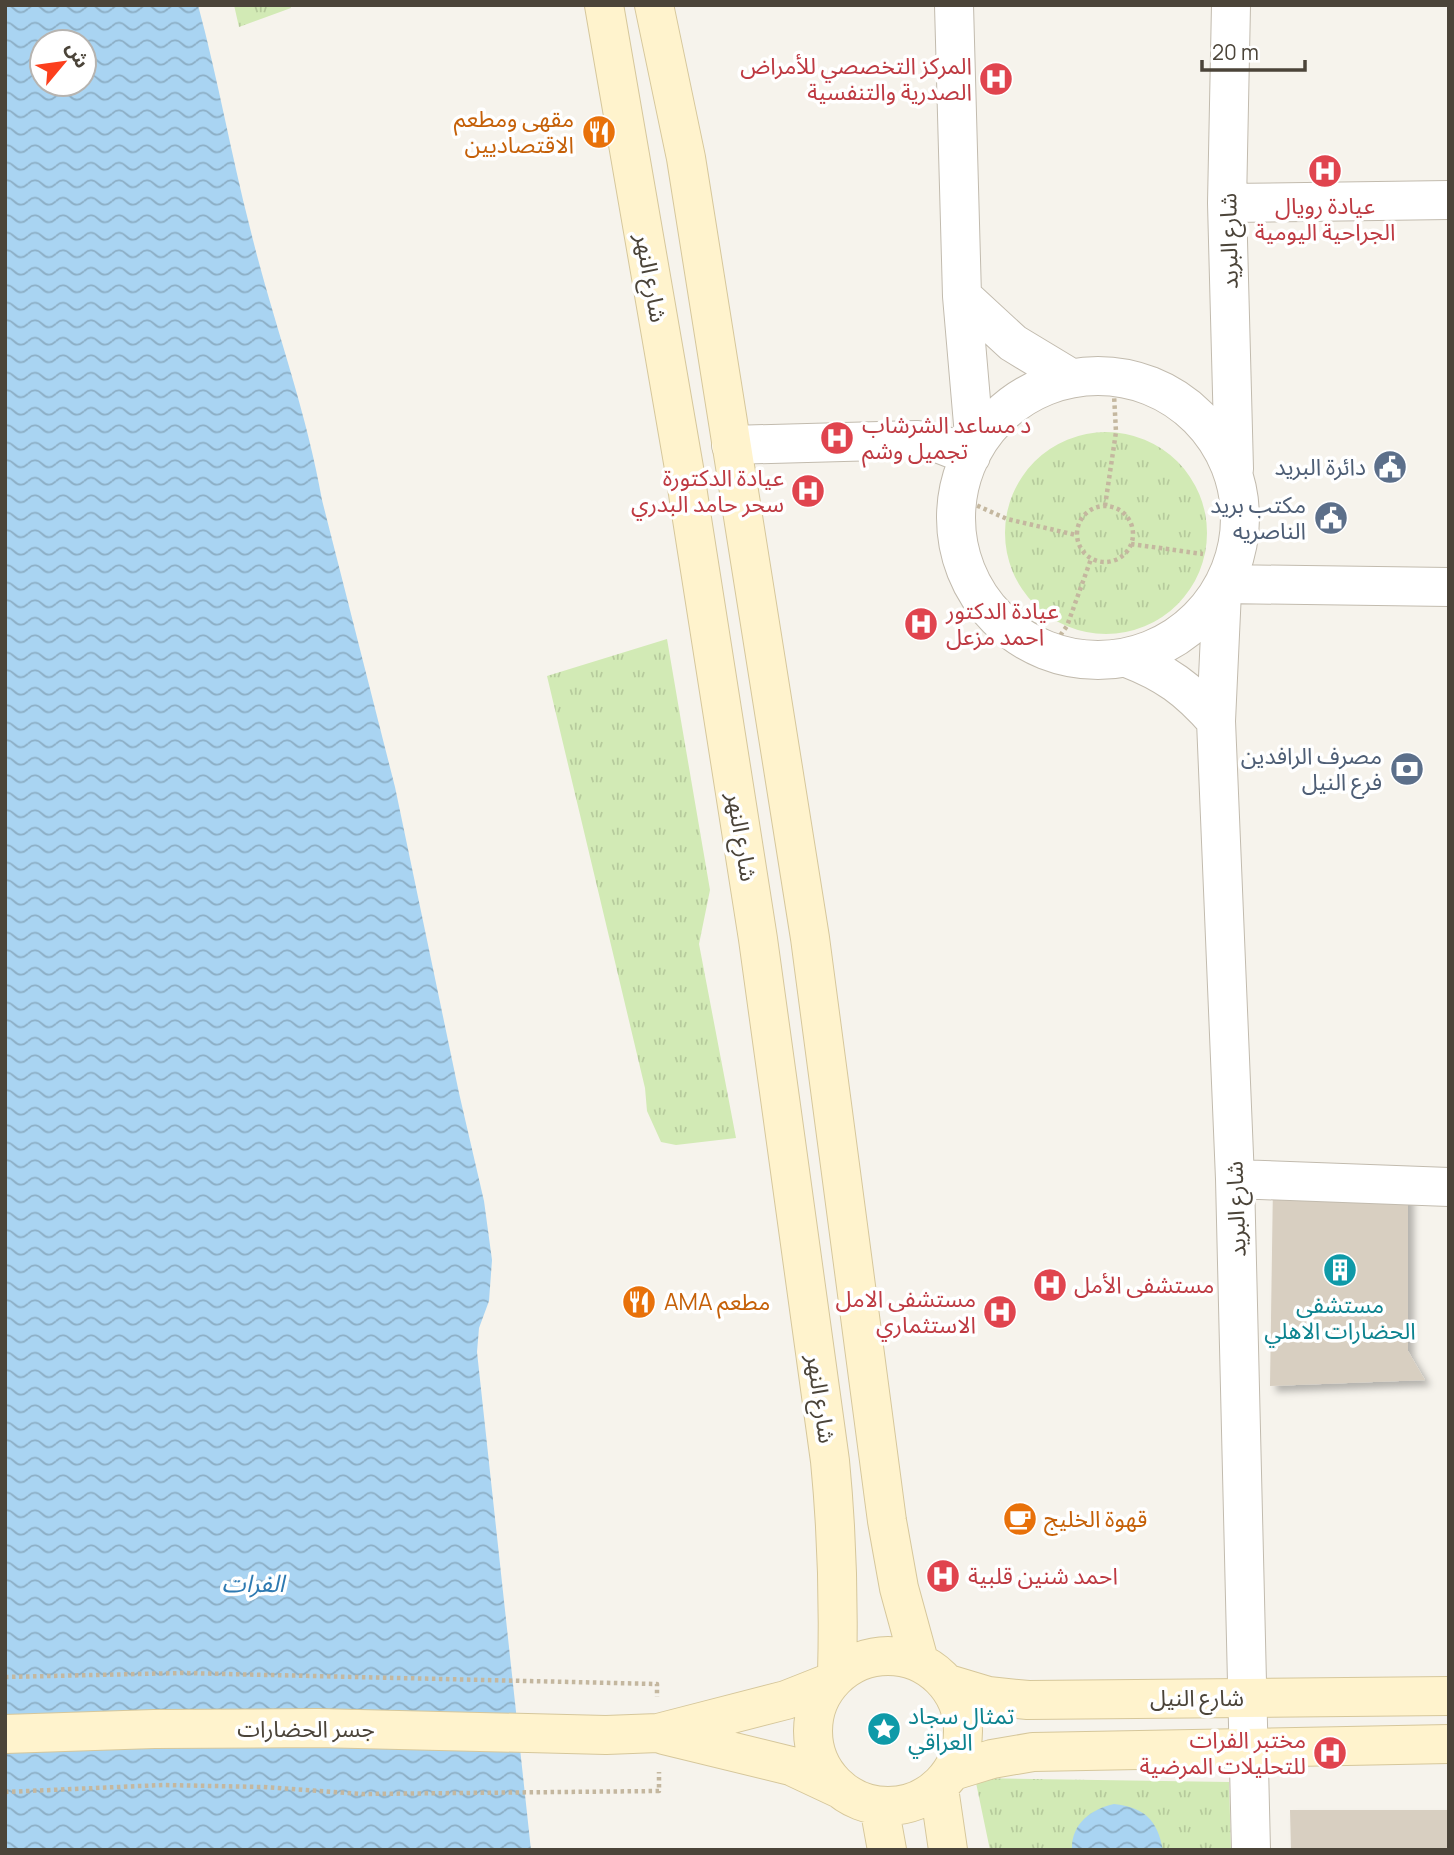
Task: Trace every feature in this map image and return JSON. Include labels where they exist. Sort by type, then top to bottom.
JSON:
[{"type":"main road","name":"شارع النهر","points":[[604,5],[684,468],[758,939],[830,1461],[839,1592],[833,1679]]},
{"type":"main road","name":"شارع النهر","points":[[654,5],[686,158],[810,937],[887,1521],[899,1588],[933,1673]]},
{"type":"main road","points":[[758,939],[810,937]]},
{"type":"main road","points":[[658,1734],[786,1700],[833,1679],[856,1662],[876,1656],[898,1656],[933,1673],[959,1704],[964,1727],[962,1749],[946,1779],[947,1850]]},
{"type":"main road","name":"شارع النيل","points":[[933,1673],[988,1696],[1017,1699],[1449,1696]]},
{"type":"main road","points":[[833,1679],[817,1703],[812,1727],[819,1761],[824,1772],[840,1789]]},
{"type":"main road","name":"جسر الحضارات","points":[[5,1734],[318,1728],[658,1734]]},
{"type":"main road","points":[[658,1734],[791,1766],[840,1789],[858,1801],[879,1806],[901,1806],[921,1800],[946,1779],[992,1759],[1033,1752],[1449,1744]]},
{"type":"main road","points":[[879,1806],[887,1850]]},
{"type":"street","points":[[954,5],[961,296],[973,452]]},
{"type":"street","name":"شارع البريد","points":[[1231,5],[1227,203],[1235,476],[1241,516],[1228,577],[1216,721],[1235,1180],[1251,1850]]},
{"type":"street","points":[[1227,203],[1449,200]]},
{"type":"street","points":[[961,296],[1013,343],[1071,378]]},
{"type":"street","points":[[1235,476],[1216,439],[1189,408],[1153,387],[1113,376],[1071,378],[1042,387],[1016,402],[993,423],[973,452],[963,475],[958,497],[957,529],[963,560],[976,590],[995,616],[1020,637],[1048,652],[1087,660],[1127,658],[1164,645],[1197,622],[1228,577],[1449,587]]},
{"type":"street","points":[[731,444],[916,440],[973,452]]},
{"type":"street","points":[[1127,658],[1153,668],[1177,682],[1216,721]]},
{"type":"street","points":[[1235,1180],[1449,1187]]},
{"type":"path","points":[[1105,506],[1116,432],[1113,376]]},
{"type":"path","points":[[958,497],[1007,519],[1076,535]]},
{"type":"path","points":[[1105,506],[1122,512],[1128,518],[1133,535],[1126,553],[1109,562],[1091,559],[1078,545],[1076,535],[1078,526],[1088,511],[1105,506]]},
{"type":"path","points":[[1131,544],[1205,554],[1228,577]]},
{"type":"path","points":[[1048,652],[1067,626],[1091,559]]},
{"type":"path","points":[[5,1677],[183,1673],[657,1684]]},
{"type":"path","points":[[5,1793],[163,1785],[263,1787],[362,1794],[659,1791]]},
{"type":"green space","points":[[234,5],[290,5],[291,8],[239,27]]},
{"type":"green space","points":[[1106,432],[1145,440],[1162,449],[1177,462],[1190,477],[1199,494],[1207,533],[1199,572],[1190,589],[1177,604],[1162,617],[1145,626],[1106,634],[1067,626],[1050,617],[1035,604],[1022,589],[1013,572],[1005,533],[1013,494],[1022,477],[1035,462],[1050,449],[1067,440]]},
{"type":"green space","points":[[667,639],[710,890],[699,944],[736,1138],[676,1145],[661,1142],[647,1111],[645,1088],[547,676]]},
{"type":"green space","points":[[975,1778],[1229,1782],[1231,1850],[990,1850]]},
{"type":"water","name":"الفرات","points":[[5,5],[198,5],[250,228],[307,431],[395,787],[484,1201],[492,1260],[489,1301],[479,1328],[477,1352],[531,1850],[5,1850]]},
{"type":"water","points":[[1114,1804],[1142,1812],[1148,1817],[1157,1830],[1163,1850],[1072,1850],[1075,1833],[1084,1819]]},
{"type":"building","name":"مستشفى الحضارات الاهلي","points":[[1273,1184],[1408,1188],[1408,1351],[1425,1380],[1270,1386]]},
{"type":"building","points":[[1290,1810],[1449,1810],[1449,1850],[1291,1850]]},
{"type":"place","name":"المركز التخصصي للأمراض الصدرية والتنفسية","points":[[996,79]]},
{"type":"place","name":"مقهى ومطعم الاقتصاديين","points":[[599,132]]},
{"type":"place","name":"عيادة رويال الجراحية اليومية","points":[[1325,171]]},
{"type":"place","name":"د مساعد الشرشاب تجميل وشم","points":[[837,438]]},
{"type":"place","name":"دائرة البريد","points":[[1390,467]]},
{"type":"place","name":"عيادة الدكتورة سحر حامد البدري","points":[[808,491]]},
{"type":"place","name":"مكتب بريد الناصريه","points":[[1331,518]]},
{"type":"place","name":"عيادة الدكتور احمد مزعل","points":[[921,624]]},
{"type":"place","name":"مصرف الرافدين فرع النيل","points":[[1407,769]]},
{"type":"place","name":"مستشفى الحضارات الاهلي","points":[[1340,1270]]},
{"type":"place","name":"مستشفى الأمل","points":[[1050,1285]]},
{"type":"place","name":"AMA مطعم","points":[[639,1302]]},
{"type":"place","name":"مستشفى الامل الاستثماري","points":[[1000,1312]]},
{"type":"place","name":"قهوة الخليج","points":[[1020,1519]]},
{"type":"place","name":"احمد شنين قلبية","points":[[943,1576]]},
{"type":"place","name":"تمثال سجاد العراقي","points":[[884,1729]]},
{"type":"place","name":"مختبر الفرات للتحليلات المرضية","points":[[1330,1753]]}]
